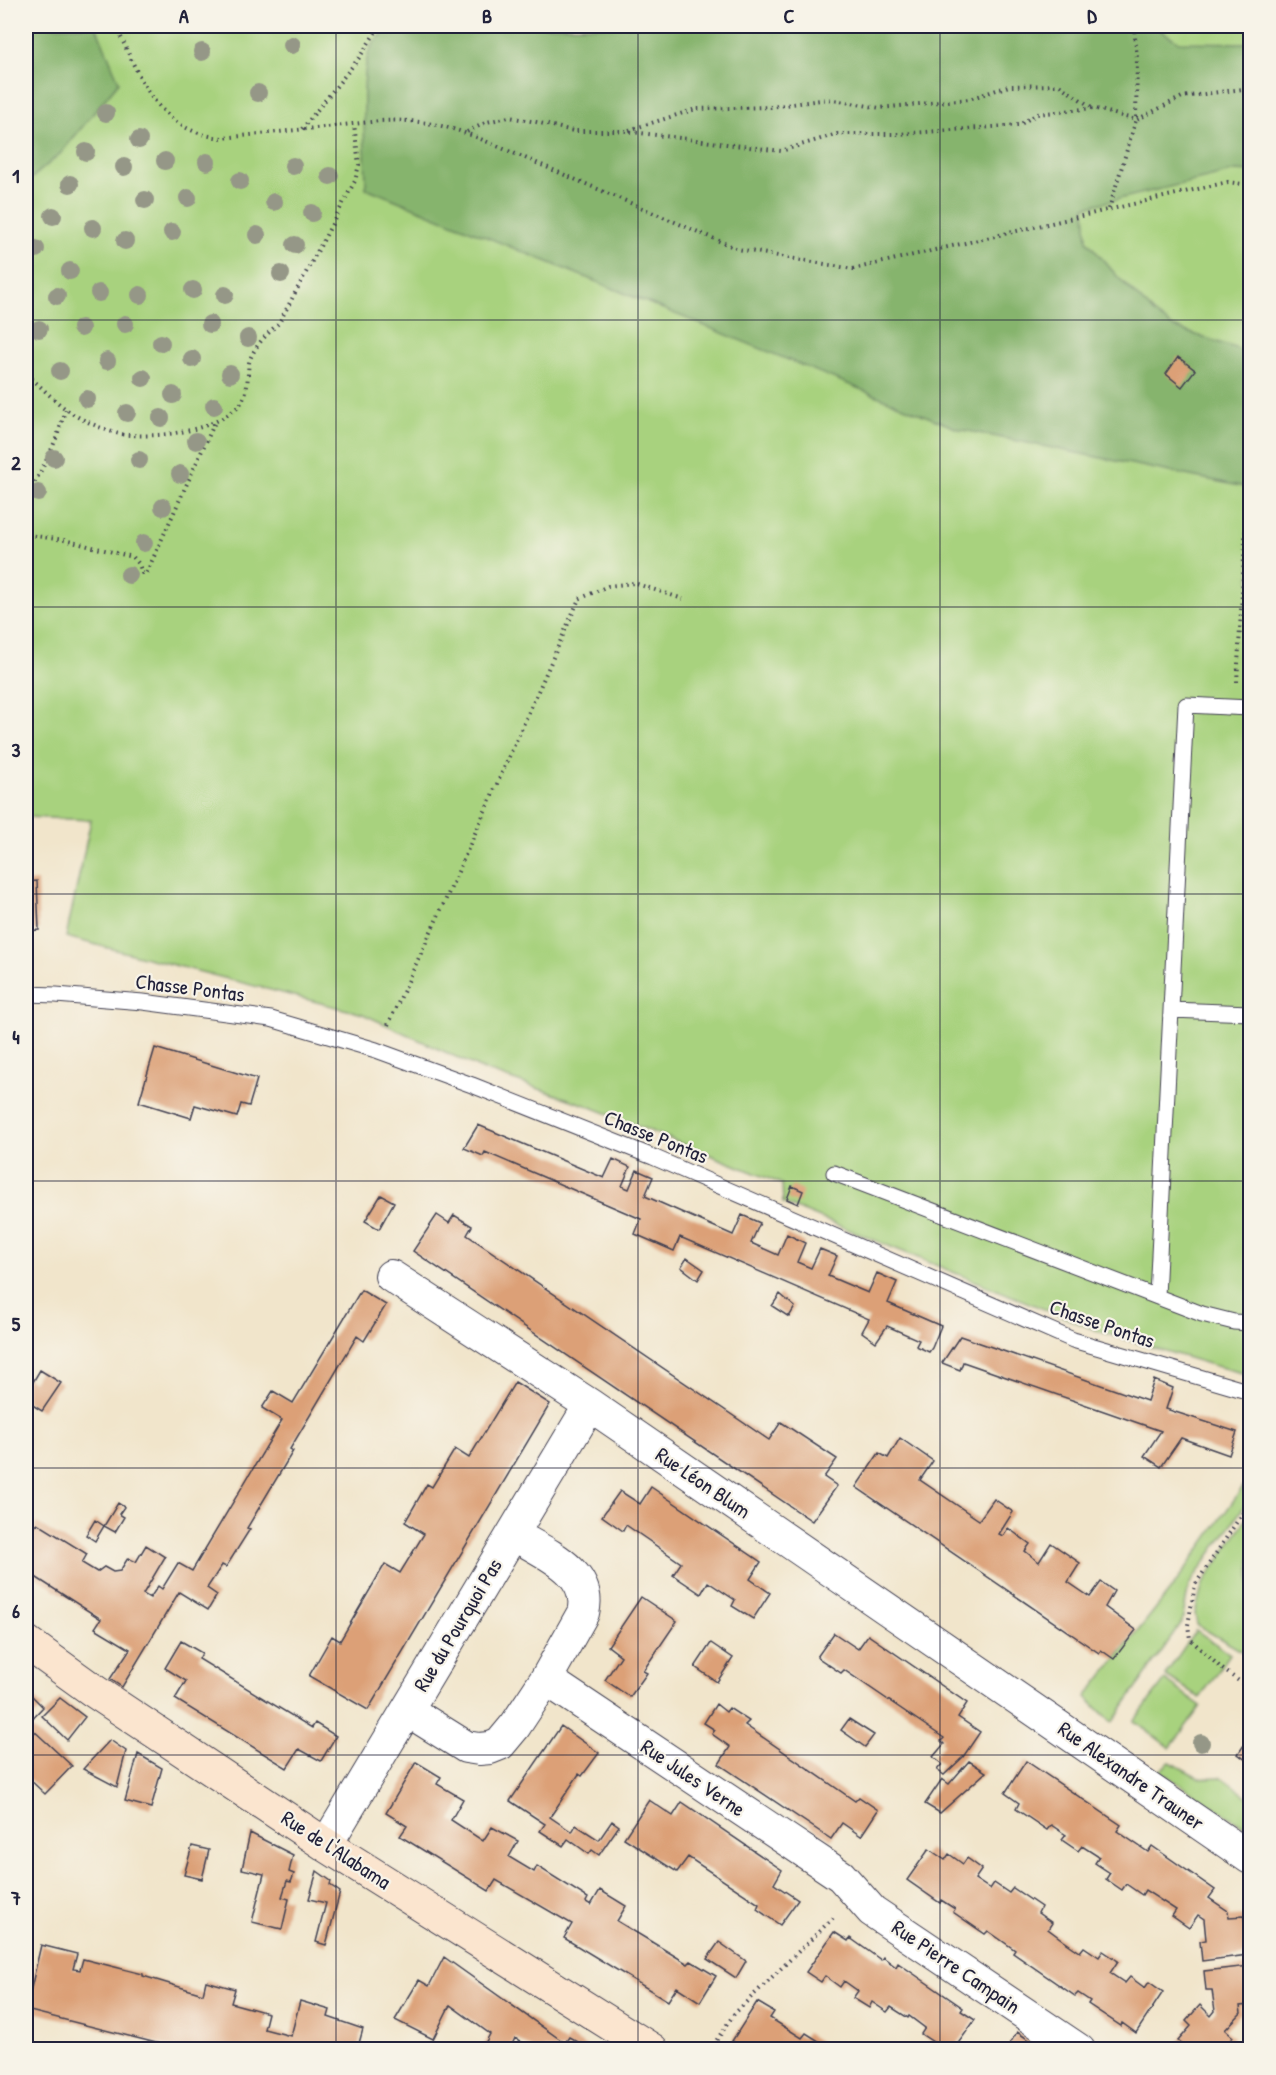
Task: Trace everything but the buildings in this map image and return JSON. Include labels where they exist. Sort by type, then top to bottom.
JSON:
[{"type":"street","name":"Rue Léon Blum","points":[[391,1276],[590,1405],[1012,1694]]},
{"type":"street","name":"Rue du Pourquoi Pas","points":[[326,1845],[590,1405]]},
{"type":"street","points":[[407,1710],[466,1747],[490,1748],[500,1744],[507,1737],[546,1679],[583,1613],[586,1601],[585,1592],[573,1572],[513,1534]]},
{"type":"street","name":"Rue de l'Alabama","points":[[26,1642],[94,1691],[326,1845],[652,2049]]},
{"type":"street","name":"Rue Jules Verne","points":[[546,1679],[849,1886]]},
{"type":"street","name":"Rue Alexandre Trauner","points":[[1012,1694],[1251,1858]]},
{"type":"street","name":"Rue Pierre Campain","points":[[849,1886],[872,1911],[1078,2049]]},
{"type":"lane","points":[[1157,1296],[1186,705],[1243,707]]},
{"type":"lane","name":"Chasse Pontas","points":[[26,994],[143,1002],[271,1019],[376,1050],[472,1085],[653,1157],[1073,1340],[1251,1392]]},
{"type":"lane","points":[[1171,1010],[1251,1014]]},
{"type":"lane","points":[[834,1173],[1202,1314],[1234,1322],[1251,1323]]},
{"type":"path","points":[[116,26],[144,86],[156,103],[180,126],[192,132],[223,138],[402,120],[444,125],[738,249],[853,269],[1228,182],[1251,185]]},
{"type":"path","points":[[302,130],[359,58],[379,27],[383,26]]},
{"type":"path","points":[[1109,209],[1136,120],[1137,58],[1134,26]]},
{"type":"path","points":[[625,131],[696,109],[771,107],[828,99],[880,108],[969,99],[1009,86],[1059,85],[1093,108],[1136,120],[1182,97],[1251,88]]},
{"type":"path","points":[[466,133],[487,122],[508,117],[573,131],[625,131],[781,151],[837,134],[899,134],[1019,125],[1037,114],[1093,108]]},
{"type":"path","points":[[26,376],[65,409],[85,421],[119,434],[180,432],[228,415],[242,401],[250,361],[264,337],[279,323],[355,181],[359,165],[354,124]]},
{"type":"path","points":[[26,498],[50,456],[61,430],[65,409]]},
{"type":"path","points":[[26,529],[28,535],[64,540],[134,557],[142,573],[146,574],[216,421]]},
{"type":"path","points":[[1243,707],[1246,522],[1251,524]]},
{"type":"path","points":[[376,1050],[579,599],[608,586],[634,583],[683,599]]},
{"type":"path","points":[[1243,1684],[1221,1668],[1190,1639],[1188,1625],[1195,1585],[1251,1502]]},
{"type":"path","points":[[711,2049],[734,2014],[849,1886]]},
{"type":"green space","points":[[26,26],[1250,26],[1250,1375],[1098,1331],[783,1203],[782,1184],[586,1105],[484,1070],[363,1014],[66,937],[91,820],[26,817]]},
{"type":"green space","points":[[26,26],[96,26],[119,82],[61,153],[26,183]]},
{"type":"green space","points":[[397,26],[1154,26],[1179,42],[1250,43],[1250,172],[1236,171],[1085,207],[1087,241],[1117,276],[1154,313],[1173,327],[1250,353],[1250,488],[958,429],[366,188],[364,96],[367,61],[375,41],[385,32]]},
{"type":"green space","points":[[1250,1477],[1250,1498],[1189,1585],[1182,1622],[1112,1723],[1086,1697],[1175,1584]]},
{"type":"green space","points":[[1250,1513],[1250,1656],[1197,1625],[1195,1613],[1203,1584]]},
{"type":"green space","points":[[1196,1630],[1230,1654],[1200,1698],[1165,1675]]},
{"type":"green space","points":[[1165,1680],[1201,1706],[1170,1748],[1134,1721]]},
{"type":"green space","points":[[1170,1762],[1200,1778],[1222,1777],[1250,1799],[1250,1830],[1159,1771]]}]
